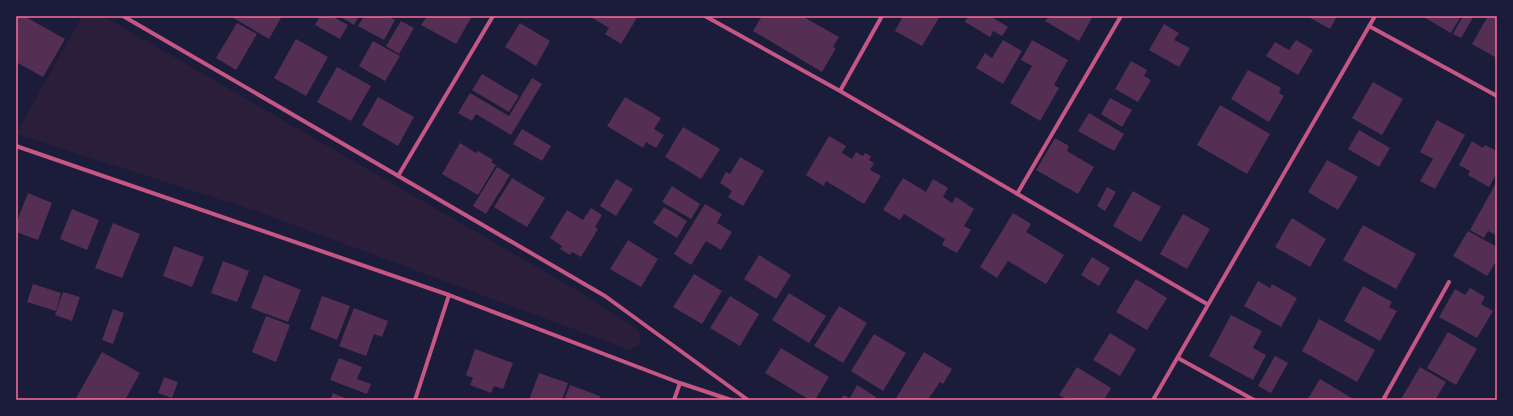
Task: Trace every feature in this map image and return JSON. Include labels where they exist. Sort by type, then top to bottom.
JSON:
[{"type":"street","points":[[123,16],[605,296],[748,400]]},
{"type":"street","points":[[398,176],[493,16]]},
{"type":"street","points":[[705,16],[840,91],[1207,304]]},
{"type":"street","points":[[840,91],[882,16]]},
{"type":"street","points":[[1017,194],[1121,16]]},
{"type":"street","points":[[1152,400],[1178,358],[1207,304],[1375,16]]},
{"type":"street","points":[[1369,26],[1497,96]]},
{"type":"street","points":[[16,146],[449,295],[680,383],[731,400]]},
{"type":"street","points":[[1383,400],[1449,282]]},
{"type":"street","points":[[415,400],[449,295]]},
{"type":"street","points":[[1178,358],[1254,400]]},
{"type":"street","points":[[674,400],[680,383]]},
{"type":"shaded area","points":[[82,16],[103,16],[573,288],[639,330],[641,344],[630,350],[256,211],[16,134]]},
{"type":"building","points":[[16,16],[24,16],[65,39],[43,77],[16,62]]},
{"type":"building","points":[[230,16],[282,16],[269,39]]},
{"type":"building","points":[[320,16],[332,16],[348,25],[340,39],[315,25]]},
{"type":"building","points":[[339,16],[359,16],[354,25]]},
{"type":"building","points":[[364,16],[388,16],[395,20],[384,40],[358,26]]},
{"type":"building","points":[[427,16],[467,16],[471,18],[456,44],[421,25]]},
{"type":"building","points":[[589,16],[638,16],[621,44],[605,34],[609,28]]},
{"type":"building","points":[[762,16],[802,16],[839,37],[833,47],[836,48],[822,72],[753,31]]},
{"type":"building","points":[[903,16],[940,16],[922,46],[895,31]]},
{"type":"building","points":[[968,16],[990,16],[1008,27],[1002,36],[993,31],[990,37],[965,22]]},
{"type":"building","points":[[1049,16],[1093,16],[1079,41],[1045,21]]},
{"type":"building","points":[[1307,16],[1337,16],[1330,29]]},
{"type":"building","points":[[1422,16],[1461,16],[1451,33]]},
{"type":"building","points":[[1463,16],[1474,16],[1461,38],[1453,34]]},
{"type":"building","points":[[1488,16],[1497,16],[1497,58],[1472,44]]},
{"type":"building","points":[[401,21],[414,28],[399,54],[386,46]]},
{"type":"building","points":[[237,23],[257,34],[236,70],[216,58]]},
{"type":"building","points":[[520,23],[550,41],[536,66],[505,47]]},
{"type":"building","points":[[1164,24],[1179,33],[1174,40],[1190,48],[1179,67],[1149,50]]},
{"type":"building","points":[[296,39],[328,57],[306,96],[274,78]]},
{"type":"building","points":[[1003,40],[1022,51],[1003,84],[976,68],[985,53],[992,58]]},
{"type":"building","points":[[1032,40],[1068,60],[1054,85],[1059,88],[1040,121],[1010,103],[1032,66],[1021,60]]},
{"type":"building","points":[[1296,40],[1313,50],[1298,75],[1266,56],[1275,42],[1289,50]]},
{"type":"building","points":[[373,41],[400,56],[385,81],[359,66]]},
{"type":"building","points":[[1131,61],[1147,70],[1144,76],[1151,80],[1138,102],[1115,89]]},
{"type":"building","points":[[337,67],[371,86],[351,121],[317,102]]},
{"type":"building","points":[[1248,70],[1281,88],[1279,93],[1284,96],[1269,122],[1231,99]]},
{"type":"building","points":[[482,74],[519,96],[509,112],[472,90]]},
{"type":"building","points":[[532,78],[542,84],[511,135],[476,114],[472,121],[458,113],[470,93],[509,116]]},
{"type":"building","points":[[1373,82],[1403,99],[1382,135],[1352,118]]},
{"type":"building","points":[[378,97],[414,117],[398,146],[362,125]]},
{"type":"building","points":[[625,97],[661,118],[654,129],[664,135],[656,148],[646,142],[643,148],[607,126]]},
{"type":"building","points":[[1110,98],[1132,110],[1122,127],[1101,114]]},
{"type":"building","points":[[1220,105],[1270,134],[1247,174],[1197,145]]},
{"type":"building","points":[[1089,113],[1124,134],[1114,151],[1078,131]]},
{"type":"building","points":[[1437,120],[1465,135],[1435,189],[1420,181],[1433,159],[1420,152]]},
{"type":"building","points":[[683,127],[720,149],[701,179],[665,157]]},
{"type":"building","points":[[522,129],[551,146],[542,161],[513,144]]},
{"type":"building","points":[[1359,130],[1390,148],[1379,167],[1348,149]]},
{"type":"building","points":[[829,136],[846,146],[842,153],[852,159],[856,152],[863,156],[865,153],[871,156],[869,160],[874,163],[870,170],[881,176],[864,204],[826,181],[824,186],[806,175]]},
{"type":"building","points":[[1055,138],[1069,146],[1067,151],[1094,167],[1078,194],[1036,170]]},
{"type":"building","points":[[1472,141],[1483,148],[1485,145],[1497,151],[1497,173],[1489,187],[1468,175],[1470,171],[1459,165]]},
{"type":"building","points":[[460,143],[476,153],[478,151],[493,160],[491,162],[496,165],[478,195],[442,174]]},
{"type":"building","points":[[740,157],[764,171],[743,206],[728,197],[732,191],[720,183],[726,172],[730,174]]},
{"type":"building","points":[[1327,160],[1358,177],[1338,210],[1308,192]]},
{"type":"building","points":[[497,167],[510,175],[486,214],[473,206]]},
{"type":"building","points":[[512,178],[545,198],[527,227],[494,207]]},
{"type":"building","points":[[903,178],[926,192],[933,179],[948,188],[943,197],[952,203],[956,197],[974,209],[964,226],[971,230],[957,253],[942,245],[945,239],[904,214],[900,220],[883,210]]},
{"type":"building","points":[[616,179],[633,189],[616,216],[600,206]]},
{"type":"building","points":[[1497,181],[1497,234],[1496,235],[1488,231],[1484,238],[1470,230]]},
{"type":"building","points":[[672,186],[700,204],[691,219],[662,202]]},
{"type":"building","points":[[1107,187],[1116,192],[1105,211],[1097,206]]},
{"type":"building","points":[[1133,191],[1161,207],[1141,242],[1113,226]]},
{"type":"building","points":[[28,193],[52,203],[38,240],[16,232],[16,224]]},
{"type":"building","points":[[705,204],[722,214],[717,223],[732,232],[721,250],[706,241],[691,265],[674,254]]},
{"type":"building","points":[[664,207],[687,221],[677,238],[653,223]]},
{"type":"building","points":[[591,208],[602,215],[595,227],[598,229],[581,257],[572,252],[570,255],[560,249],[562,246],[550,238],[567,210],[583,220]]},
{"type":"building","points":[[72,209],[99,220],[87,250],[60,239]]},
{"type":"building","points":[[1013,213],[1031,224],[1026,232],[1064,255],[1046,284],[1008,261],[997,278],[980,267]]},
{"type":"building","points":[[1183,214],[1210,229],[1187,269],[1160,254]]},
{"type":"building","points":[[1292,218],[1326,239],[1310,267],[1275,247]]},
{"type":"building","points":[[113,223],[140,234],[122,278],[95,268]]},
{"type":"building","points":[[1363,225],[1416,254],[1396,289],[1343,260]]},
{"type":"building","points":[[1468,231],[1497,247],[1497,260],[1487,276],[1453,256]]},
{"type":"building","points":[[628,240],[658,259],[641,287],[610,269]]},
{"type":"building","points":[[174,246],[204,257],[192,287],[163,276]]},
{"type":"building","points":[[759,255],[791,275],[776,299],[744,279]]},
{"type":"building","points":[[1092,257],[1110,268],[1099,286],[1081,275]]},
{"type":"building","points":[[223,261],[249,271],[237,302],[211,293]]},
{"type":"building","points":[[694,274],[722,291],[702,324],[673,307]]},
{"type":"building","points":[[264,275],[301,290],[288,322],[251,308]]},
{"type":"building","points":[[1136,279],[1167,298],[1147,330],[1116,312]]},
{"type":"building","points":[[1258,281],[1270,288],[1272,284],[1297,298],[1281,327],[1244,306]]},
{"type":"building","points":[[33,284],[61,293],[56,311],[27,302]]},
{"type":"building","points":[[1363,286],[1392,302],[1389,307],[1397,311],[1380,341],[1344,321]]},
{"type":"building","points":[[1470,288],[1485,297],[1481,304],[1493,311],[1477,338],[1439,317],[1455,289],[1465,295]]},
{"type":"building","points":[[63,292],[80,297],[72,321],[55,315]]},
{"type":"building","points":[[789,293],[826,316],[809,343],[772,320]]},
{"type":"building","points":[[322,296],[350,306],[337,340],[310,329]]},
{"type":"building","points":[[730,296],[759,314],[740,346],[710,328]]},
{"type":"building","points":[[839,306],[867,323],[843,363],[814,346]]},
{"type":"building","points":[[354,308],[388,321],[382,337],[374,334],[366,356],[339,346]]},
{"type":"building","points":[[113,309],[124,313],[113,344],[102,340]]},
{"type":"building","points":[[1231,315],[1262,331],[1253,348],[1266,355],[1253,380],[1209,356]]},
{"type":"building","points":[[266,316],[290,325],[276,362],[252,352]]},
{"type":"building","points":[[1319,319],[1375,350],[1357,382],[1302,351]]},
{"type":"building","points":[[1448,332],[1477,349],[1456,385],[1427,368]]},
{"type":"building","points":[[1110,333],[1136,349],[1120,376],[1093,360]]},
{"type":"building","points":[[874,334],[906,353],[883,391],[851,371]]},
{"type":"building","points":[[781,348],[829,377],[815,400],[810,400],[765,373]]},
{"type":"building","points":[[475,349],[513,363],[503,389],[494,386],[491,393],[470,385],[473,378],[466,375]]},
{"type":"building","points":[[102,352],[140,373],[125,400],[75,400]]},
{"type":"building","points":[[924,352],[952,369],[943,384],[940,382],[929,398],[932,400],[895,400]]},
{"type":"building","points":[[1275,356],[1288,363],[1271,393],[1258,386]]},
{"type":"building","points":[[339,358],[362,367],[357,379],[371,384],[367,394],[330,380]]},
{"type":"building","points":[[1077,367],[1111,388],[1104,400],[1068,400],[1059,395]]},
{"type":"building","points":[[1420,367],[1446,382],[1435,400],[1401,399]]},
{"type":"building","points":[[539,373],[568,383],[562,400],[529,400]]},
{"type":"building","points":[[164,377],[178,382],[172,398],[158,393]]},
{"type":"building","points":[[1320,379],[1355,400],[1307,400]]},
{"type":"building","points":[[570,385],[600,396],[599,400],[564,400]]},
{"type":"building","points":[[857,385],[876,397],[875,400],[840,400],[844,395],[850,398]]},
{"type":"building","points":[[333,393],[350,400],[330,400]]}]
